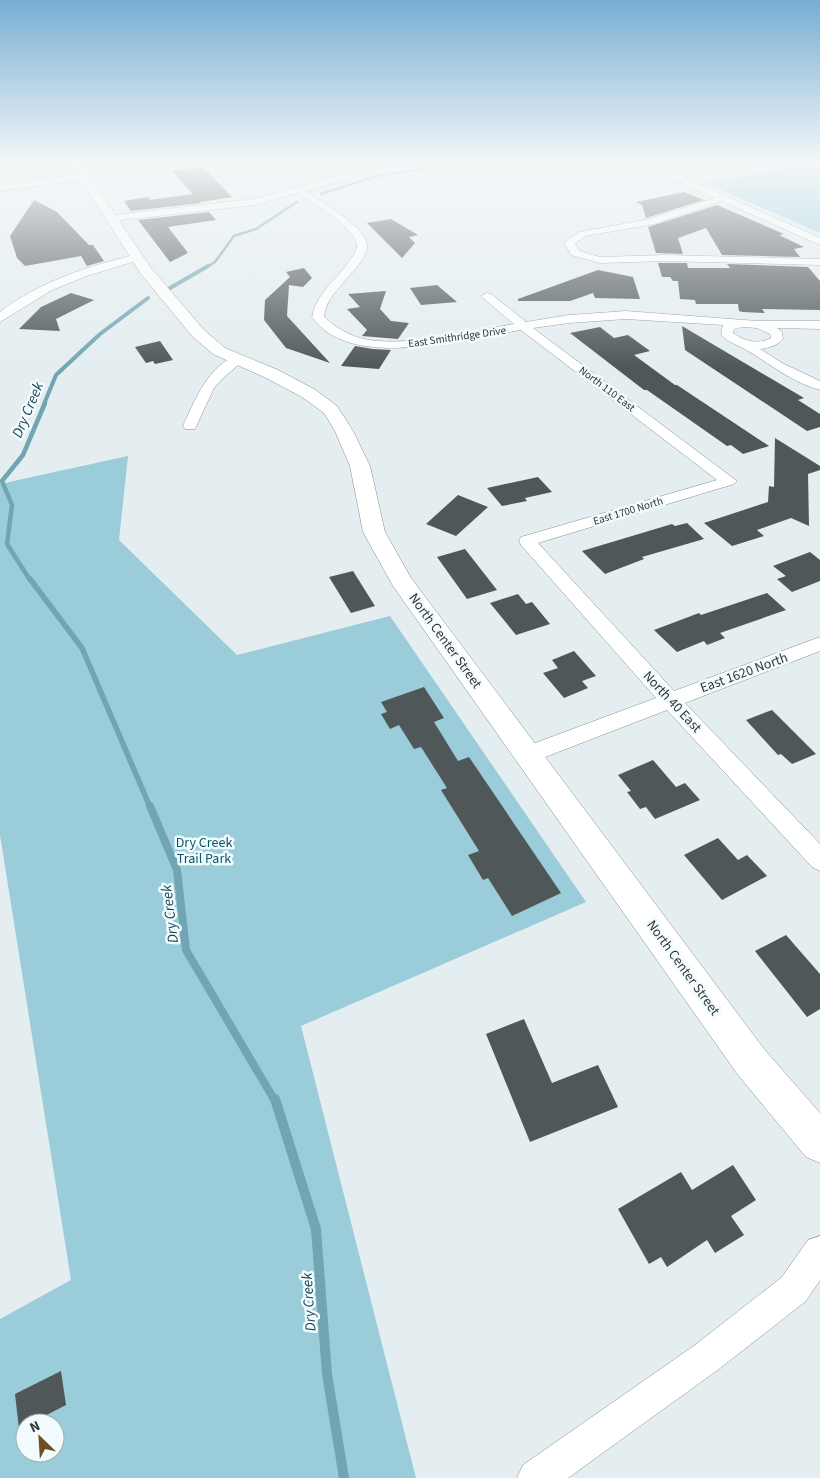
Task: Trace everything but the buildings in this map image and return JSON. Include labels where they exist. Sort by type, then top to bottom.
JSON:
[{"type":"street","name":"North Center Street","points":[[121,230],[168,298],[198,333],[219,351],[279,377],[308,393],[331,410],[344,431],[360,466],[374,532],[397,573],[751,1062],[820,1143]]},
{"type":"street","name":"East Smithridge Drive","points":[[353,230],[361,237],[362,246],[338,283],[319,303],[318,318],[336,333],[360,342],[406,345],[569,320],[626,315],[679,319]]},
{"type":"street","points":[[605,230],[583,234],[569,242],[575,253],[600,260],[665,258],[820,262]]},
{"type":"street","points":[[793,230],[820,242]]},
{"type":"street","points":[[0,318],[12,307],[65,280],[138,257]]},
{"type":"street","name":"North 110 East","points":[[487,296],[524,327],[729,481]]},
{"type":"street","points":[[679,319],[754,324],[818,325]]},
{"type":"street","points":[[679,319],[714,328],[777,366],[820,386]]},
{"type":"street","points":[[738,323],[726,330],[733,339],[758,345],[776,340],[785,332],[818,325]]},
{"type":"street","points":[[754,324],[773,330],[778,335],[771,352],[777,366]]},
{"type":"street","points":[[190,426],[208,388],[217,376],[238,360]]},
{"type":"street","name":"East 1700 North","points":[[527,541],[729,481]]},
{"type":"street","name":"North 40 East","points":[[527,541],[670,700],[820,860]]},
{"type":"street","name":"East 1620 North","points":[[527,755],[820,644]]},
{"type":"street","points":[[536,1478],[707,1357],[794,1289],[820,1252]]},
{"type":"green space","name":"Dry Creek Trail Park","points":[[128,456],[119,540],[237,655],[390,616],[586,902],[301,1026],[416,1478],[0,1478],[0,1319],[71,1280],[0,835],[0,484]]},
{"type":"waterway","name":"Dry Creek","points":[[205,268],[215,262],[234,236],[253,230]]},
{"type":"waterway","name":"Dry Creek","points":[[170,288],[208,266]]},
{"type":"waterway","name":"Dry Creek","points":[[44,404],[56,375],[100,334],[148,298]]},
{"type":"waterway","name":"Dry Creek","points":[[30,580],[7,544],[12,505],[2,481],[23,455],[45,403]]},
{"type":"waterway","name":"Dry Creek","points":[[30,579],[82,648],[150,807]]},
{"type":"waterway","name":"Dry Creek","points":[[150,806],[177,870],[186,950],[275,1101]]},
{"type":"waterway","name":"Dry Creek","points":[[275,1099],[316,1229],[327,1374],[344,1478]]}]
